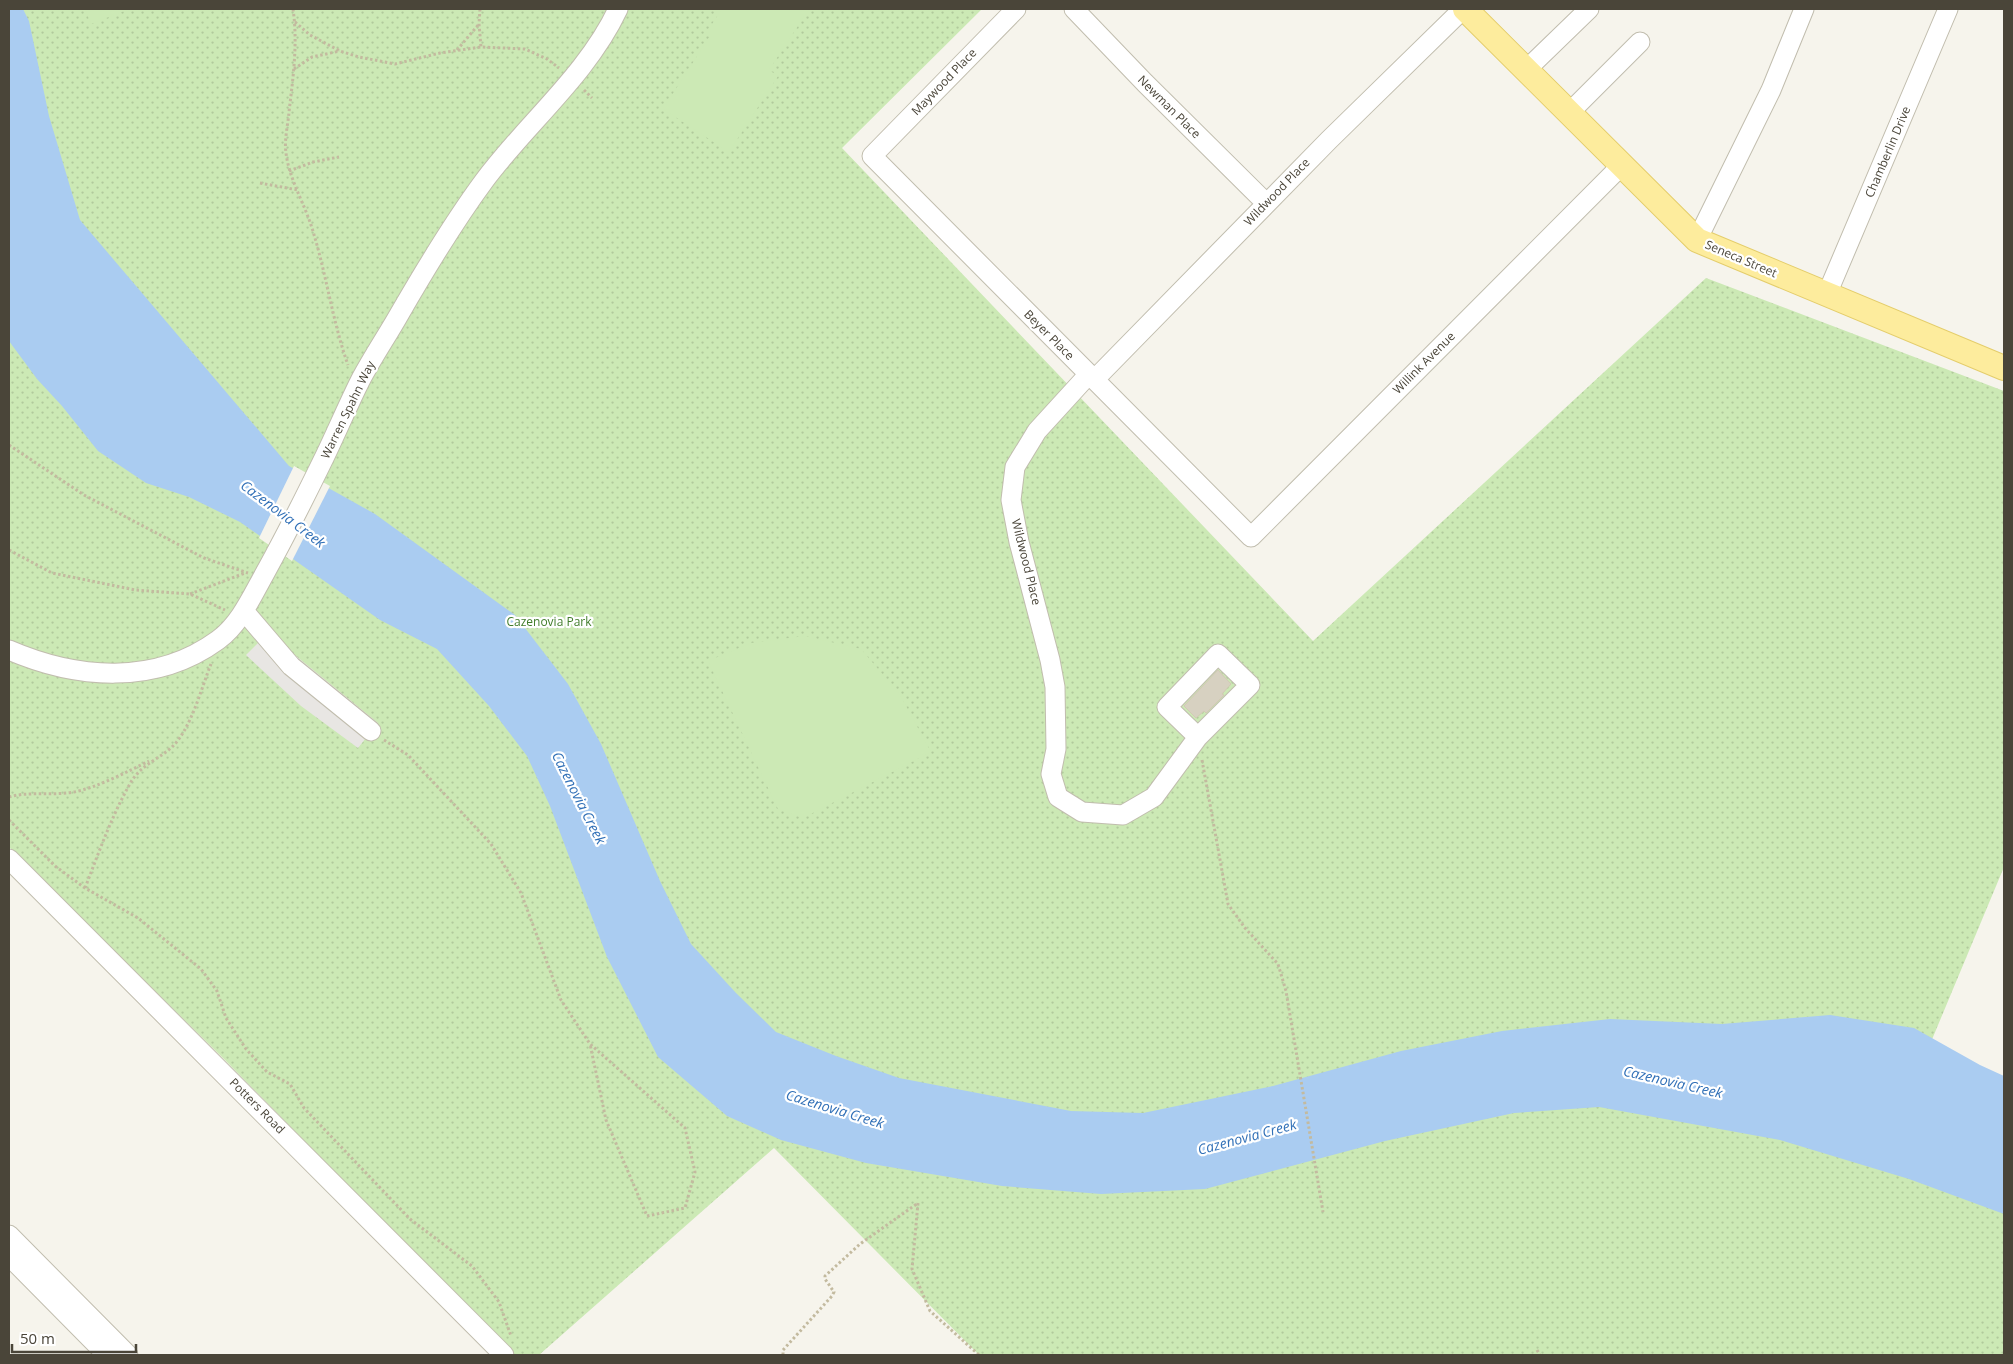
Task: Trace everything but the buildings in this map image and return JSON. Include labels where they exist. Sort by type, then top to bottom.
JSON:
[{"type":"main road","name":"Seneca Street","points":[[1464,9],[1697,240],[2004,368]]},
{"type":"street","name":"Warren Spahn Way","points":[[9,650],[30,659],[75,671],[100,674],[128,674],[161,668],[196,655],[220,638],[244,611],[325,456],[360,381],[450,232],[483,182],[518,138],[572,79],[611,25],[618,9]]},
{"type":"street","name":"Maywood Place","points":[[872,156],[1016,9]]},
{"type":"street","name":"Newman Place","points":[[1074,9],[1145,83],[1266,203]]},
{"type":"street","name":"Wildwood Place","points":[[1198,737],[1154,797],[1123,815],[1082,812],[1058,797],[1051,774],[1056,749],[1054,687],[1050,660],[1019,542],[1011,500],[1015,467],[1037,431],[1363,106],[1464,9]]},
{"type":"street","points":[[1526,70],[1589,9]]},
{"type":"street","points":[[1697,240],[1771,90],[1804,9]]},
{"type":"street","name":"Chamberlin Drive","points":[[1827,294],[1948,9]]},
{"type":"street","points":[[1569,113],[1640,42]]},
{"type":"street","name":"Beyer Place","points":[[872,156],[1227,513]]},
{"type":"street","name":"Willink Avenue","points":[[1227,513],[1251,537],[1621,166]]},
{"type":"street","points":[[244,611],[291,666],[371,731]]},
{"type":"street","name":"Potters Road","points":[[9,859],[504,1355]]},
{"type":"street","points":[[9,1235],[128,1355]]},
{"type":"street","points":[[9,1256],[107,1355]]},
{"type":"path","points":[[293,9],[295,22],[294,69],[285,151],[289,171],[298,190],[322,264],[342,349],[351,370]]},
{"type":"path","points":[[480,9],[481,48]]},
{"type":"path","points":[[295,22],[310,35],[340,51],[395,64],[456,50],[524,48],[547,59],[561,70]]},
{"type":"path","points":[[456,50],[479,24]]},
{"type":"path","points":[[294,69],[312,57],[340,51]]},
{"type":"path","points":[[582,88],[592,98]]},
{"type":"path","points":[[289,171],[313,162],[339,156]]},
{"type":"path","points":[[260,183],[298,190]]},
{"type":"path","points":[[9,445],[84,495],[204,558],[248,572],[190,594]]},
{"type":"path","points":[[9,550],[52,573],[135,590],[190,594],[220,607]]},
{"type":"path","points":[[9,797],[19,794],[74,792],[123,774],[152,760],[172,747],[186,728],[213,658]]},
{"type":"path","points":[[371,731],[408,755],[491,844],[521,893],[561,1000],[590,1044],[685,1128],[695,1172],[685,1208],[647,1216],[606,1120],[590,1044]]},
{"type":"path","points":[[86,888],[106,834],[132,780],[152,760]]},
{"type":"path","points":[[1202,760],[1228,904],[1246,928],[1278,964],[1286,991],[1324,1212]]},
{"type":"path","points":[[9,820],[56,866],[86,888],[138,918],[200,969],[217,991],[226,1018],[246,1049],[267,1072],[290,1084],[304,1108],[410,1219],[472,1266],[499,1302],[512,1338]]},
{"type":"path","points":[[783,1355],[783,1350],[832,1296],[834,1292],[825,1276],[860,1244],[918,1203],[912,1269],[930,1311],[979,1355]]},
{"type":"path","points":[[1537,1350],[1540,1355]]},
{"type":"green space","name":"Cazenovia Park","points":[[9,9],[982,9],[842,148],[1313,641],[1706,278],[2004,391],[2004,867],[1918,1073],[2004,1188],[2004,1355],[979,1355],[774,1148],[539,1355],[514,1355],[225,1060],[9,847]]},
{"type":"green space","points":[[85,9],[129,9],[91,24]]},
{"type":"green space","points":[[722,9],[809,9],[769,70],[778,76],[729,152],[663,109],[710,36],[706,33]]},
{"type":"green space","points":[[805,636],[861,649],[900,695],[931,752],[803,818],[778,809],[708,661],[751,643]]},
{"type":"shaded area","points":[[268,633],[378,723],[358,748],[301,706],[246,655]]},
{"type":"water","name":"Cazenovia Creek","points":[[9,9],[23,9],[29,21],[49,116],[80,220],[289,466],[375,514],[515,615],[568,684],[601,744],[660,881],[691,944],[736,993],[776,1032],[899,1078],[1071,1111],[1143,1113],[1273,1086],[1401,1051],[1502,1031],[1610,1019],[1722,1024],[1830,1015],[1914,1028],[1980,1065],[2004,1076],[2004,1214],[1909,1179],[1780,1140],[1599,1107],[1514,1113],[1385,1141],[1205,1189],[1101,1194],[1002,1186],[866,1163],[781,1140],[727,1116],[658,1057],[607,957],[550,806],[527,756],[489,706],[437,649],[380,620],[240,522],[189,497],[146,483],[98,451],[62,406],[37,379],[9,341]]},
{"type":"pier","points":[[294,466],[330,486],[292,561],[259,538]]}]
